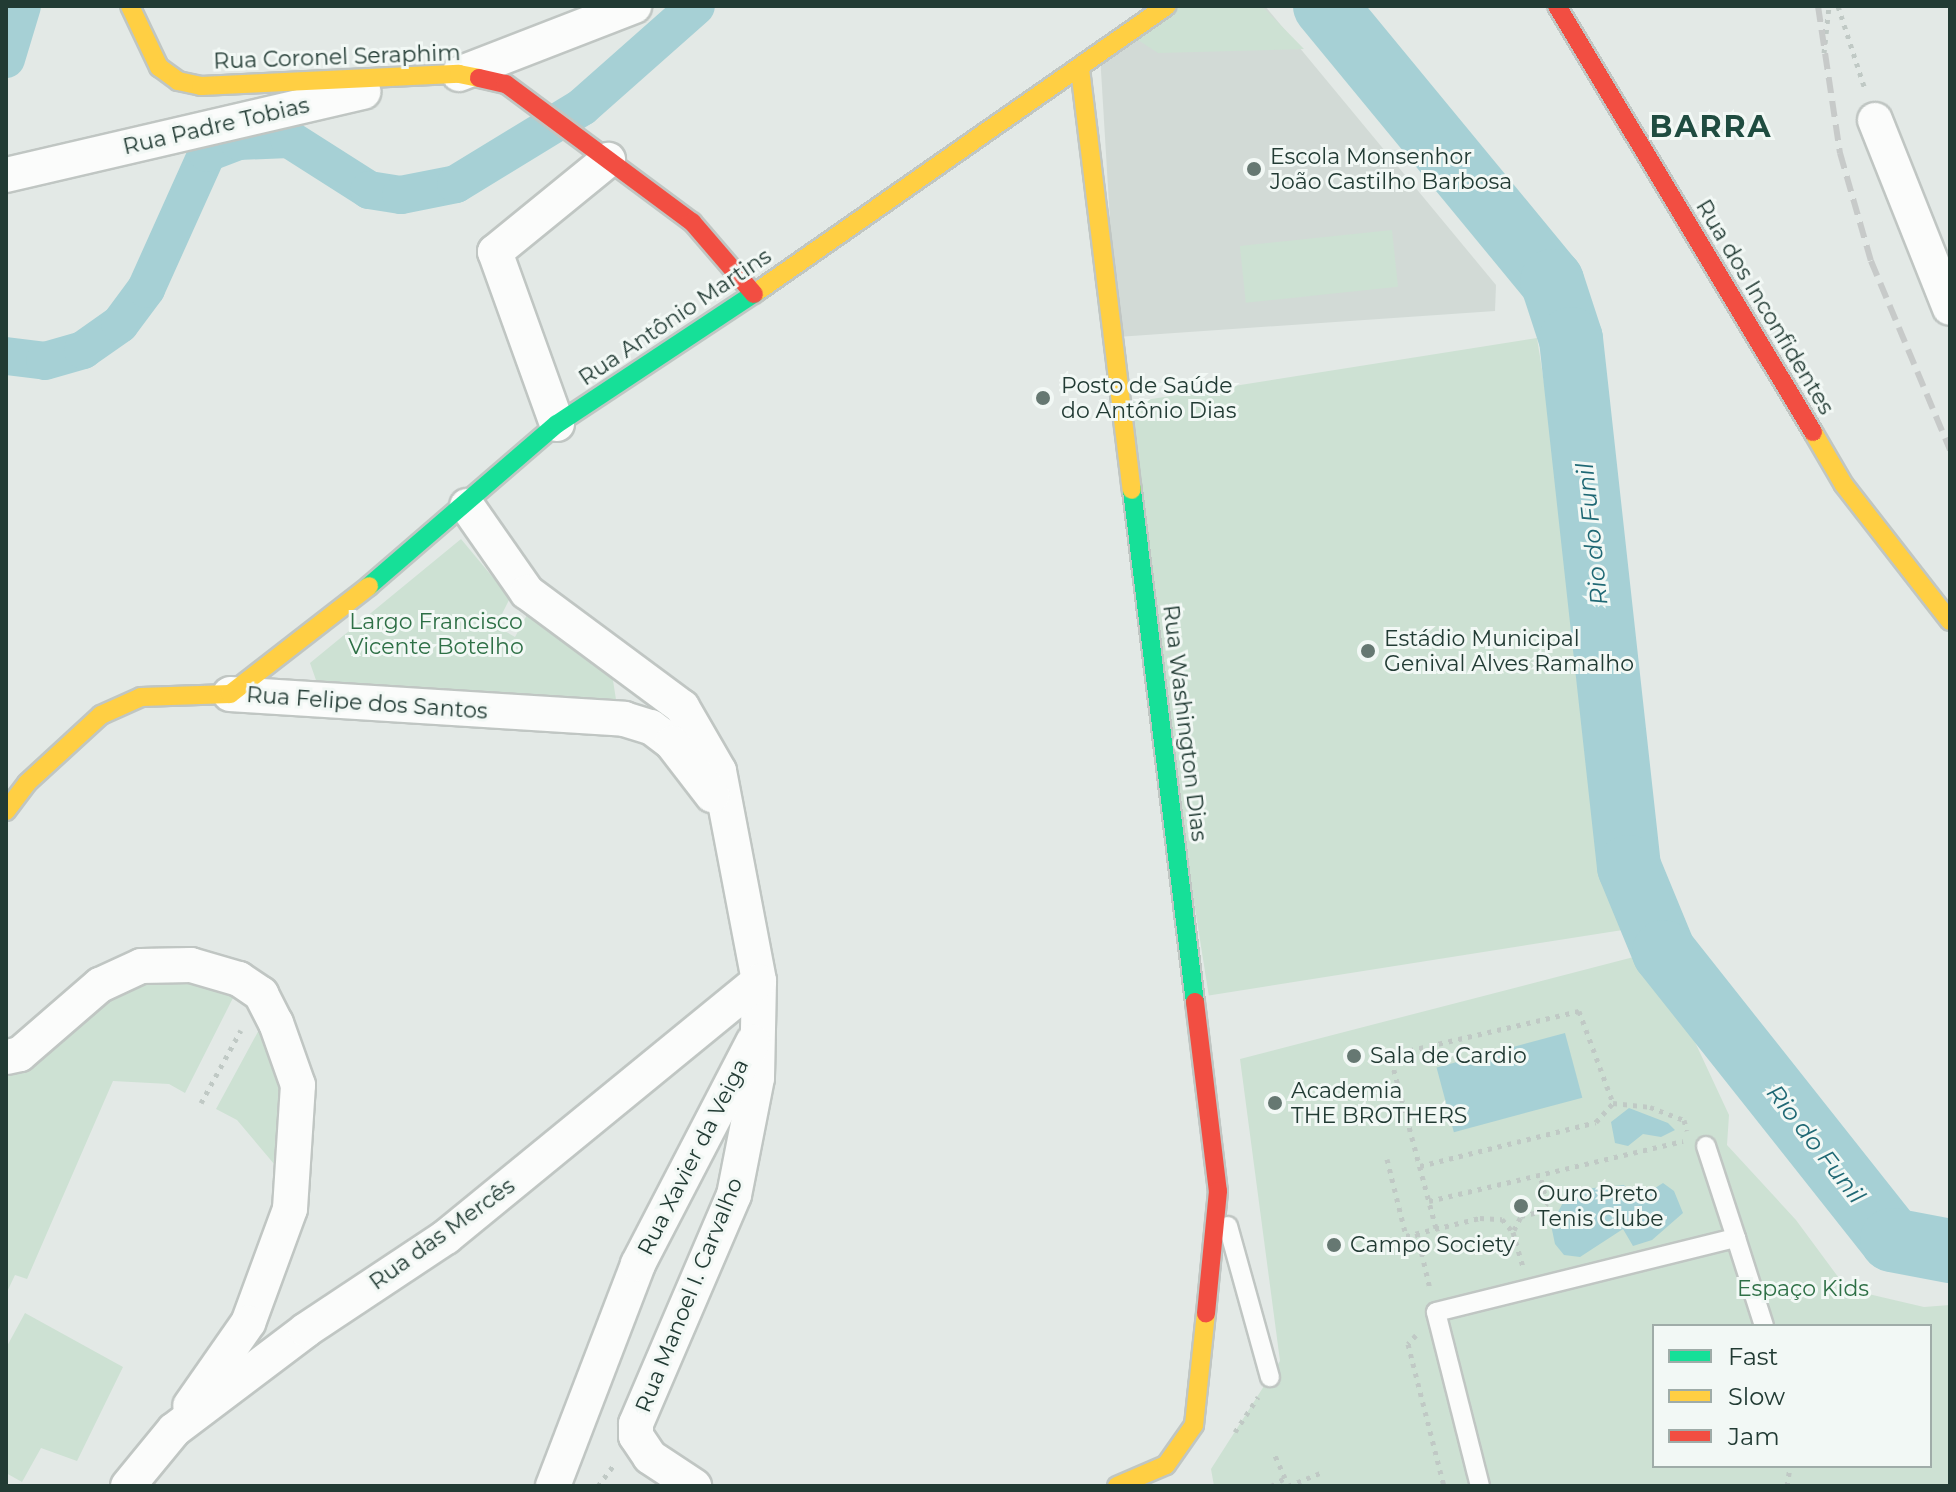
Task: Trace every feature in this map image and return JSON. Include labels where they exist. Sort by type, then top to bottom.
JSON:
[{"type":"street","name":"Rua Coronel Seraphim","points":[[130,6],[159,67],[178,81],[201,86],[425,78],[459,74],[506,84],[692,222],[754,294]]},
{"type":"street","points":[[459,74],[634,6]]},
{"type":"street","name":"Rua Antônio Martins","points":[[230,694],[467,506],[557,424],[754,294],[1166,6]]},
{"type":"street","name":"Rua dos Inconfidentes","points":[[1557,6],[1844,485],[1950,621]]},
{"type":"street","name":"Rua Washington Dias","points":[[1080,69],[1218,1191]]},
{"type":"street","name":"Rua Padre Tobias","points":[[6,175],[425,78]]},
{"type":"street","points":[[1875,120],[1950,308]]},
{"type":"street","points":[[557,424],[495,252],[608,160]]},
{"type":"street","name":"Rua Xavier da Veiga","points":[[467,506],[527,592],[682,707],[719,771],[759,981],[759,1029],[638,1264],[553,1486]]},
{"type":"street","name":"Rua Felipe dos Santos","points":[[6,811],[48,762],[101,715],[141,697],[230,694],[624,719],[651,727],[672,743],[727,819]]},
{"type":"street","points":[[7,1057],[20,1054],[100,985],[141,966],[216,969],[261,994],[298,1085],[290,1209],[248,1323],[174,1430]]},
{"type":"street","name":"Rua das Mercês","points":[[128,1486],[174,1430],[306,1330],[446,1237],[759,981]]},
{"type":"street","name":"Rua Manoel I. Carvalho","points":[[694,1486],[650,1457],[636,1436],[636,1424],[734,1195],[752,1115],[759,1029]]},
{"type":"street","points":[[1117,1486],[1166,1465],[1194,1425],[1218,1191]]},
{"type":"lane","points":[[1706,1146],[1763,1324]]},
{"type":"lane","name":"Rua Washington Dias","points":[[1218,1191],[1270,1377]]},
{"type":"lane","points":[[1480,1486],[1436,1312],[1736,1238]]},
{"type":"path","points":[[1824,53],[1829,6]]},
{"type":"path","points":[[1838,6],[1875,120]]},
{"type":"path","points":[[201,1103],[261,994]]},
{"type":"path","points":[[1436,1228],[1390,1055],[1579,1011],[1613,1103]]},
{"type":"path","points":[[1420,1166],[1596,1122],[1613,1103]]},
{"type":"path","points":[[1429,1201],[1690,1140],[1684,1120],[1650,1107],[1613,1103]]},
{"type":"path","points":[[1387,1159],[1406,1236],[1480,1218],[1502,1219],[1539,1212],[1547,1203],[1540,1175]]},
{"type":"path","points":[[1513,1232],[1521,1216]]},
{"type":"path","points":[[1502,1219],[1513,1232],[1520,1257]]},
{"type":"path","points":[[1417,1233],[1436,1312]]},
{"type":"path","points":[[1408,1344],[1444,1486]]},
{"type":"path","points":[[1271,1486],[1285,1478],[1274,1453]]},
{"type":"path","points":[[1288,1486],[1323,1472]]},
{"type":"path","points":[[1433,1473],[1440,1472]]},
{"type":"shaded area","name":"Escola Monsenhor João Castilho Barbosa","points":[[1166,6],[1265,6],[1496,285],[1495,311],[1117,337],[1100,54]]},
{"type":"green space","points":[[1178,6],[1262,6],[1304,49],[1158,53],[1135,38]]},
{"type":"green space","points":[[1392,230],[1398,287],[1246,303],[1240,246]]},
{"type":"green space","name":"Estádio Municipal Genival Alves Ramalho","points":[[1537,338],[1631,929],[1209,995],[1115,405]]},
{"type":"green space","name":"Largo Francisco Vicente Botelho","points":[[461,539],[510,598],[496,626],[515,637],[528,613],[612,674],[617,706],[317,683],[310,663]]},
{"type":"green space","name":"Ouro Preto Tenis Clube","points":[[1653,952],[1729,1115],[1727,1145],[1796,1220],[1847,1289],[1924,1307],[1950,1305],[1950,1486],[1214,1486],[1211,1469],[1280,1361],[1240,1059]]},
{"type":"green space","points":[[175,976],[235,994],[185,1093],[169,1084],[113,1081],[27,1279],[15,1275],[6,1294],[6,1066],[115,987]]},
{"type":"green space","points":[[260,1028],[281,1067],[280,1171],[237,1120],[216,1109]]},
{"type":"green space","points":[[25,1313],[123,1367],[77,1461],[41,1448],[22,1482],[6,1473],[6,1348]]},
{"type":"water","points":[[1565,1033],[1582,1098],[1454,1132],[1437,1067]]},
{"type":"water","points":[[1629,1108],[1668,1123],[1675,1130],[1661,1137],[1643,1134],[1628,1146],[1615,1143],[1611,1122]]},
{"type":"water","points":[[1663,1183],[1674,1191],[1683,1213],[1652,1240],[1633,1246],[1623,1229],[1580,1257],[1564,1255],[1555,1244],[1551,1225],[1566,1197],[1583,1189],[1624,1185],[1631,1194],[1644,1195]]},
{"type":"waterway","points":[[6,59],[22,6]]},
{"type":"waterway","points":[[6,356],[45,361],[83,350],[120,324],[146,289],[207,153],[238,141],[289,139],[369,190],[401,195],[456,184],[582,107],[696,6]]},
{"type":"waterway","name":"Rio do Funil","points":[[1325,6],[1552,281],[1571,339],[1629,867],[1664,952],[1892,1240],[1950,1251]]},
{"type":"railway","points":[[1818,6],[1840,153],[1871,261],[1950,450]]},
{"type":"traffic: fast","points":[[369,586],[557,424],[758,291]]},
{"type":"traffic: fast","points":[[1132,490],[1195,1002]]},
{"type":"traffic: slow","points":[[130,6],[159,67],[178,81],[201,86],[459,74],[479,78]]},
{"type":"traffic: slow","points":[[758,291],[1166,6]]},
{"type":"traffic: slow","points":[[1080,69],[1132,490]]},
{"type":"traffic: slow","points":[[1813,432],[1844,485],[1950,621]]},
{"type":"traffic: slow","points":[[6,811],[27,783],[101,715],[141,697],[230,694],[369,586]]},
{"type":"traffic: slow","points":[[1117,1486],[1166,1465],[1194,1425],[1206,1313]]},
{"type":"traffic: jam","points":[[1557,6],[1813,432]]},
{"type":"traffic: jam","points":[[479,78],[506,84],[692,222],[754,294]]},
{"type":"traffic: jam","points":[[1195,1002],[1218,1191],[1206,1313]]},
{"type":"place","name":"Escola Monsenhor João Castilho Barbosa","points":[[1254,169]]},
{"type":"place","name":"Posto de Saúde do Antônio Dias","points":[[1043,398]]},
{"type":"place","name":"Estádio Municipal Genival Alves Ramalho","points":[[1368,651]]},
{"type":"place","name":"Sala de Cardio","points":[[1354,1056]]},
{"type":"place","name":"Academia THE BROTHERS","points":[[1275,1103]]},
{"type":"place","name":"Ouro Preto Tenis Clube","points":[[1521,1206]]},
{"type":"place","name":"Campo Society","points":[[1334,1245]]},
{"type":"district","name":"BARRA","points":[[1711,127]]},
{"type":"park label","name":"Espaço Kids","points":[[1803,1289]]}]
